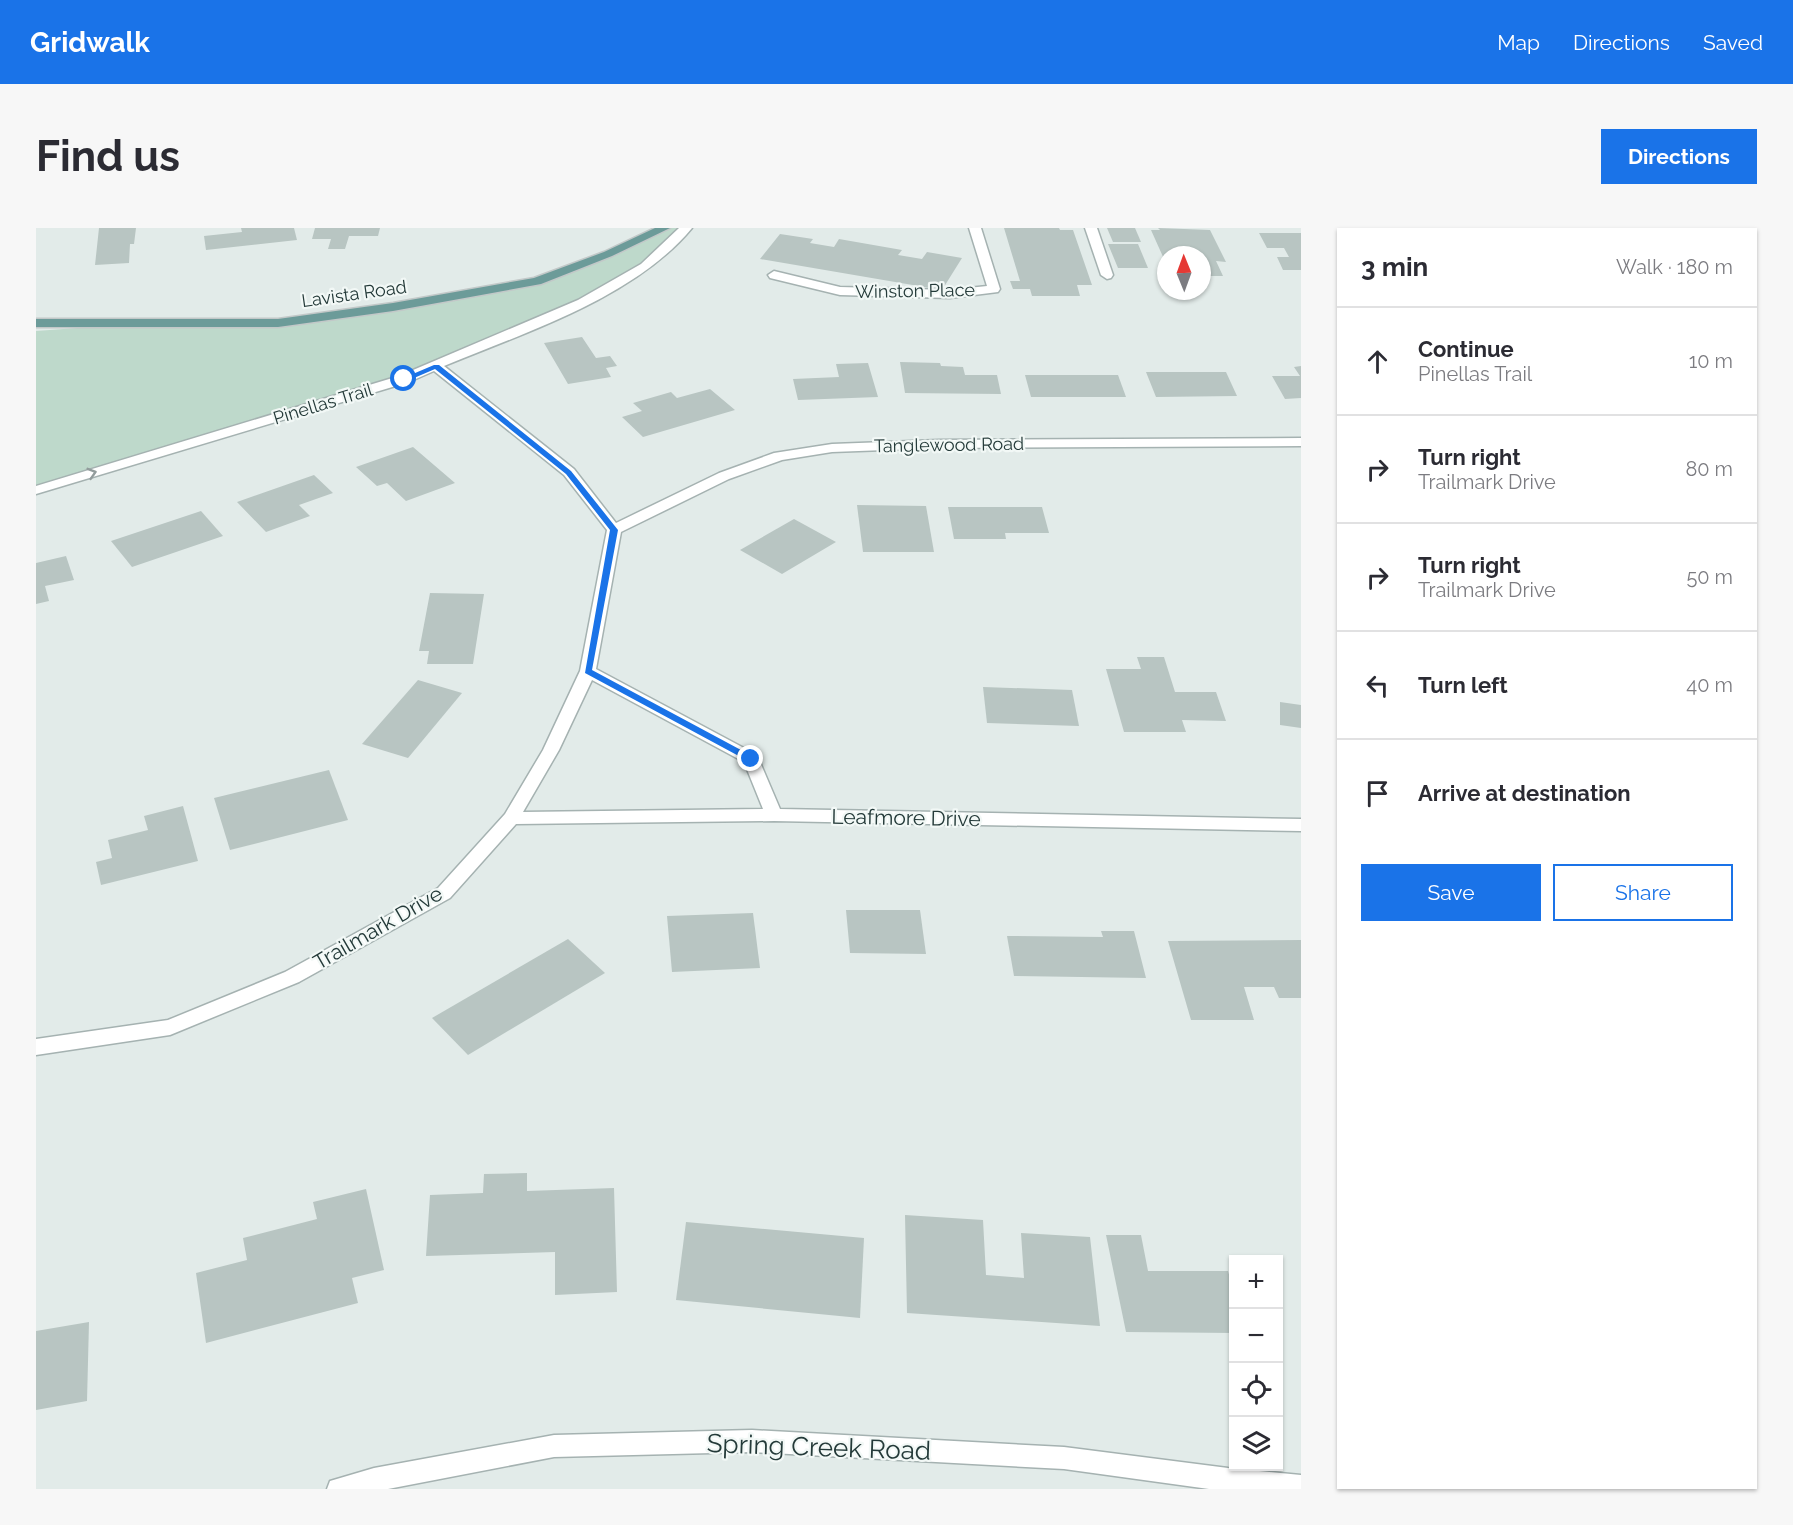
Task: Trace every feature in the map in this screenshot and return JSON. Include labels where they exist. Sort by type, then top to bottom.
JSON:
[{"type":"main road","name":"Lavista Road","points":[[36,323],[278,323],[393,308],[537,281],[608,254],[664,228]]},
{"type":"street","name":"Pinellas Trail","points":[[36,490],[404,379],[582,303],[645,266],[686,228]]},
{"type":"street","name":"Winston Place","points":[[774,276],[840,291],[950,294],[994,289],[975,228]]},
{"type":"street","points":[[1091,228],[1107,275]]},
{"type":"street","points":[[436,366],[568,472],[614,530]]},
{"type":"street","name":"Tanglewood Road","points":[[614,530],[724,476],[779,456],[832,447],[939,444],[1301,442]]},
{"type":"street","name":"Trailmark Drive","points":[[36,1047],[170,1027],[292,977],[444,893],[511,818],[551,750],[588,671],[614,530]]},
{"type":"street","points":[[588,671],[751,759],[774,815]]},
{"type":"street","name":"Leafmore Drive","points":[[511,818],[774,815],[1301,825]]},
{"type":"street","name":"Spring Creek Road","points":[[339,1489],[374,1480],[554,1446],[752,1441],[1064,1458],[1227,1484],[1301,1487]]},
{"type":"green space","points":[[664,228],[686,228],[645,266],[582,303],[436,366],[36,490],[36,331],[146,323],[278,323],[537,281]]},
{"type":"building","points":[[99,228],[136,228],[134,244],[130,244],[129,263],[95,265]]},
{"type":"building","points":[[241,228],[294,228],[297,240],[206,250],[204,236],[242,232]]},
{"type":"building","points":[[315,228],[380,228],[378,236],[349,236],[345,249],[328,249],[331,239],[312,239]]},
{"type":"building","points":[[1004,228],[1073,230],[1092,285],[1077,285],[1080,296],[1032,296],[1030,289],[1013,289],[1010,281],[1020,281]]},
{"type":"building","points":[[1107,228],[1135,228],[1141,242],[1113,242]]},
{"type":"building","points":[[1158,228],[1210,230],[1226,262],[1216,261],[1223,276],[1211,276],[1211,246],[1158,246],[1151,230],[1160,230]]},
{"type":"building","points":[[1259,233],[1301,233],[1301,270],[1283,270],[1277,257],[1289,257],[1284,248],[1267,248]]},
{"type":"building","points":[[780,234],[813,239],[810,243],[834,247],[839,239],[902,250],[898,255],[922,259],[927,252],[962,258],[942,290],[760,259]]},
{"type":"building","points":[[1108,244],[1138,244],[1148,268],[1118,268]]},
{"type":"building","points":[[582,337],[596,358],[610,356],[617,366],[606,368],[611,377],[568,384],[544,343]]},
{"type":"building","points":[[900,362],[940,363],[941,366],[963,367],[965,375],[997,375],[1001,394],[905,393]]},
{"type":"building","points":[[868,363],[878,397],[798,400],[793,379],[839,377],[836,364]]},
{"type":"building","points":[[1301,366],[1301,398],[1285,399],[1272,376],[1300,376],[1294,367]]},
{"type":"building","points":[[1146,372],[1226,372],[1237,396],[1156,397]]},
{"type":"building","points":[[1025,375],[1118,375],[1126,397],[1031,397]]},
{"type":"building","points":[[710,389],[735,410],[643,437],[622,417],[642,411],[633,403],[671,392],[677,398]]},
{"type":"building","points":[[413,447],[455,483],[406,501],[387,483],[377,486],[356,467]]},
{"type":"building","points":[[314,475],[333,493],[299,505],[310,516],[266,532],[237,502]]},
{"type":"building","points":[[857,505],[926,506],[934,552],[863,552]]},
{"type":"building","points":[[948,507],[1042,507],[1049,533],[1005,533],[1006,539],[954,539]]},
{"type":"building","points":[[201,511],[223,536],[132,567],[111,541]]},
{"type":"building","points":[[794,519],[836,542],[782,574],[740,550]]},
{"type":"building","points":[[66,556],[74,580],[45,586],[49,601],[36,604],[36,563]]},
{"type":"building","points":[[430,593],[484,594],[473,664],[427,664],[429,651],[419,651]]},
{"type":"building","points":[[1137,657],[1164,657],[1175,692],[1216,692],[1226,721],[1182,720],[1186,732],[1124,732],[1106,669],[1141,669]]},
{"type":"building","points":[[418,680],[462,693],[408,758],[362,744]]},
{"type":"building","points":[[983,687],[1072,690],[1079,726],[987,723]]},
{"type":"building","points":[[1280,702],[1301,705],[1301,728],[1280,725]]},
{"type":"building","points":[[329,770],[348,820],[230,850],[214,798]]},
{"type":"building","points":[[183,806],[198,861],[101,885],[96,862],[112,858],[108,840],[148,830],[144,816]]},
{"type":"building","points":[[846,910],[920,910],[926,954],[850,953]]},
{"type":"building","points":[[753,913],[760,968],[672,972],[667,916]]},
{"type":"building","points":[[1101,931],[1134,931],[1146,978],[1014,976],[1007,936],[1103,937]]},
{"type":"building","points":[[568,939],[605,973],[468,1055],[432,1018]]},
{"type":"building","points":[[1301,940],[1301,998],[1279,998],[1274,987],[1244,987],[1254,1020],[1191,1020],[1168,941]]},
{"type":"building","points":[[527,1173],[527,1191],[614,1188],[617,1292],[555,1295],[555,1252],[426,1256],[430,1195],[483,1193],[484,1174]]},
{"type":"building","points":[[366,1189],[384,1270],[352,1278],[358,1303],[206,1343],[196,1273],[247,1260],[243,1238],[317,1219],[313,1202]]},
{"type":"building","points":[[905,1215],[983,1220],[986,1275],[1024,1278],[1021,1233],[1090,1237],[1100,1326],[907,1313]]},
{"type":"building","points":[[686,1222],[864,1238],[860,1318],[676,1300]]},
{"type":"building","points":[[1106,1235],[1141,1235],[1148,1271],[1228,1271],[1229,1333],[1126,1332]]},
{"type":"building","points":[[89,1322],[87,1401],[36,1410],[36,1331]]},
{"type":"route","points":[[404,379],[436,366],[568,472],[614,530],[588,671],[751,759]]}]
